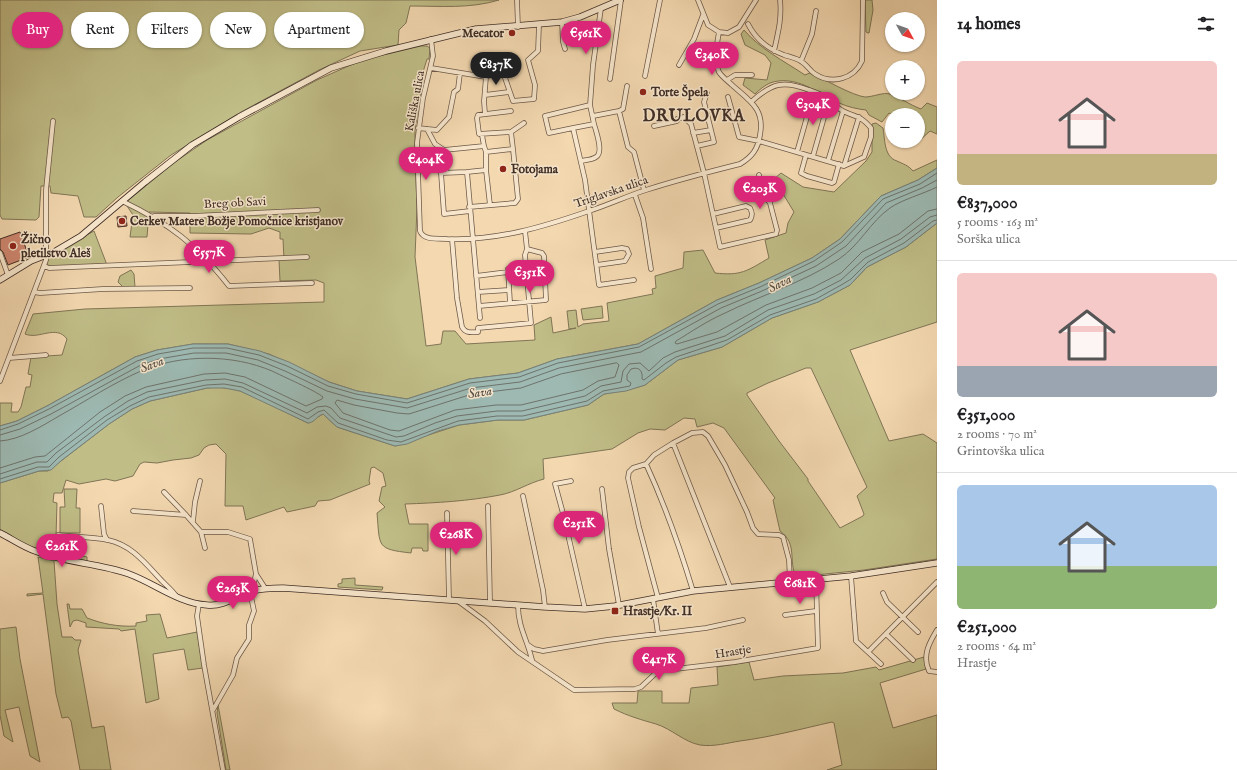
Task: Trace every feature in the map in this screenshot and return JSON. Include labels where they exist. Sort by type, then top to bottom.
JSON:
[{"type":"street","points":[[517,0],[518,27]]},
{"type":"street","points":[[0,280],[81,236],[172,160],[209,135],[330,68],[431,39],[476,29],[518,27],[562,22],[620,0]]},
{"type":"street","points":[[610,79],[620,0]]},
{"type":"street","points":[[645,76],[660,0]]},
{"type":"street","points":[[698,0],[708,25],[719,32],[728,33],[739,27],[756,0]]},
{"type":"street","points":[[774,51],[780,28],[780,0]]},
{"type":"street","points":[[748,24],[757,39],[774,51],[801,61],[816,74],[824,78],[846,78],[859,67],[862,61],[862,0]]},
{"type":"street","points":[[581,161],[596,157],[599,155],[600,149],[590,105],[593,65],[601,8]]},
{"type":"street","points":[[801,61],[812,34],[816,10]]},
{"type":"street","points":[[679,65],[694,39],[703,15]]},
{"type":"street","points":[[562,22],[562,42],[565,49]]},
{"type":"street","points":[[431,68],[486,78],[500,71],[503,72],[513,101],[534,99],[535,85],[528,60],[538,51],[539,25]]},
{"type":"street","points":[[719,32],[716,51],[716,64],[720,73],[751,102],[763,91],[772,86],[783,83],[796,85],[825,97],[843,111],[864,119],[872,128],[871,137],[864,157],[842,165],[759,141],[739,137],[728,97]]},
{"type":"street","name":"Kališka ulica","points":[[431,39],[433,56],[423,98],[417,143],[421,235],[427,238],[452,239],[499,236],[525,231]]},
{"type":"street","points":[[418,128],[437,130],[449,117],[454,92],[458,89],[460,73]]},
{"type":"street","points":[[726,80],[735,74],[752,75]]},
{"type":"street","points":[[485,114],[484,101],[486,78]]},
{"type":"street","points":[[593,116],[620,111],[623,109],[627,86]]},
{"type":"street","points":[[485,95],[509,92]]},
{"type":"street","points":[[797,152],[814,92]]},
{"type":"street","points":[[697,146],[714,142],[704,102],[707,93]]},
{"type":"street","points":[[813,156],[829,100]]},
{"type":"street","name":"Triglavska ulica","points":[[525,231],[589,211],[635,195],[644,190],[740,164],[750,158],[755,150],[759,141],[762,125],[759,111],[751,102]]},
{"type":"street","points":[[590,105],[545,116],[549,133],[594,124]]},
{"type":"street","points":[[490,205],[486,170],[486,152],[482,135],[478,133],[477,118],[478,115],[511,111]]},
{"type":"street","points":[[620,111],[628,147],[634,152],[644,190]]},
{"type":"street","points":[[828,161],[843,111]]},
{"type":"street","points":[[654,126],[677,121],[677,119],[684,117],[691,124],[704,173],[720,247],[776,234],[777,230],[770,202],[766,198],[759,175]]},
{"type":"street","points":[[806,155],[801,173],[832,183],[834,182],[842,165],[859,117]]},
{"type":"street","points":[[0,381],[44,266],[46,255],[46,190],[52,121]]},
{"type":"street","points":[[482,135],[511,132],[524,123]]},
{"type":"street","points":[[573,128],[585,180],[599,285],[634,280]]},
{"type":"street","points":[[427,129],[435,144],[444,150],[484,146]]},
{"type":"street","points":[[693,134],[711,130]]},
{"type":"street","points":[[486,170],[441,173],[444,214],[490,205],[515,203],[518,199],[511,132]]},
{"type":"street","points":[[486,152],[512,149]]},
{"type":"street","points":[[444,150],[446,173]]},
{"type":"street","points":[[466,172],[480,318]]},
{"type":"street","points":[[635,195],[643,218],[651,269]]},
{"type":"street","name":"Breg ob Savi","points":[[122,201],[153,216],[186,240],[210,262],[228,286],[312,283]]},
{"type":"street","points":[[713,214],[746,206],[750,208],[752,212],[750,220],[716,228]]},
{"type":"street","name":"Breg ob Savi","points":[[153,216],[194,216],[318,210]]},
{"type":"street","points":[[452,239],[457,298],[464,330],[468,332],[478,332],[478,328],[531,323],[525,256],[528,249],[525,231]]},
{"type":"street","points":[[595,252],[622,248],[627,249],[629,254],[625,261],[597,265]]},
{"type":"street","points":[[479,306],[546,300],[544,256],[542,253],[528,249]]},
{"type":"street","points":[[0,253],[8,275]]},
{"type":"street","points":[[44,266],[49,268],[307,257]]},
{"type":"street","points":[[476,276],[508,271],[510,303]]},
{"type":"street","points":[[34,292],[40,293],[103,289],[190,288]]},
{"type":"street","points":[[478,292],[509,290]]},
{"type":"street","points":[[9,358],[46,355]]},
{"type":"street","points":[[658,634],[656,598],[628,478],[629,472],[633,468],[646,464],[654,455],[692,433],[703,432],[708,436],[725,465],[753,528],[758,534],[779,535],[783,537],[789,560],[790,581]]},
{"type":"street","points":[[673,443],[730,587]]},
{"type":"street","points":[[646,464],[668,516],[693,591]]},
{"type":"street","points":[[193,521],[195,502],[200,481]]},
{"type":"street","points":[[571,481],[554,484],[564,517],[585,609]]},
{"type":"street","points":[[602,489],[609,549],[619,605]]},
{"type":"street","points":[[164,492],[193,521],[197,529],[202,532],[228,532],[250,539],[256,574],[265,588]]},
{"type":"street","points":[[522,496],[543,590],[545,607]]},
{"type":"street","points":[[100,506],[104,534],[108,540]]},
{"type":"street","points":[[488,506],[490,603]]},
{"type":"street","points":[[133,511],[186,515]]},
{"type":"street","points":[[447,513],[449,599]]},
{"type":"street","points":[[202,532],[205,548]]},
{"type":"street","points":[[0,533],[34,551],[130,575],[178,599],[213,606],[225,604],[251,591],[265,588],[283,588],[330,590],[585,609],[619,605],[693,591],[852,576],[937,563]]},
{"type":"street","points":[[58,535],[108,540],[136,553],[172,589],[178,599]]},
{"type":"street","points":[[213,710],[233,675],[237,658],[249,639],[249,625],[254,611],[251,591],[256,574]]},
{"type":"street","points":[[852,576],[856,641],[881,664]]},
{"type":"street","name":"Hrastje","points":[[456,600],[485,621],[511,646],[574,690],[635,689],[641,687],[658,671],[736,662],[818,648],[816,579]]},
{"type":"street","points":[[868,652],[937,582]]},
{"type":"street","points":[[884,593],[887,602],[918,632]]},
{"type":"street","points":[[199,604],[197,616],[204,666],[224,770]]},
{"type":"street","points":[[518,605],[519,622],[532,660]]},
{"type":"street","points":[[785,615],[816,611]]},
{"type":"street","points":[[528,645],[534,649],[543,651],[607,640],[706,628],[743,620]]},
{"type":"street","points":[[937,630],[926,652],[929,671],[937,672]]},
{"type":"street","points":[[886,634],[913,660]]},
{"type":"shaded area","points":[[0,0],[499,0],[466,6],[410,6],[406,23],[399,30],[398,45],[360,51],[319,70],[241,112],[171,155],[118,197],[96,217],[84,217],[78,196],[51,193],[50,186],[41,186],[39,217],[36,220],[2,219],[0,215]]},
{"type":"shaded area","points":[[865,0],[872,0],[873,10],[869,33],[866,32]]},
{"type":"shaded area","points":[[744,30],[765,49],[805,75],[812,72],[853,94],[868,97],[885,94],[885,100],[903,100],[919,108],[885,108],[885,118],[882,122],[869,115],[866,110],[852,108],[806,86],[788,81],[770,83],[755,94],[743,85],[745,78],[767,80],[771,63],[765,55],[745,45],[741,34]]},
{"type":"shaded area","points":[[421,46],[427,46],[430,48],[429,59],[427,59],[423,72],[423,82],[415,128],[417,207],[415,257],[426,346],[441,344],[443,331],[455,331],[466,344],[535,340],[534,325],[551,317],[553,333],[576,328],[569,329],[567,311],[576,310],[578,327],[583,324],[609,321],[607,303],[653,294],[652,289],[656,288],[655,276],[683,268],[684,252],[703,250],[715,273],[731,274],[744,272],[769,258],[765,240],[786,233],[788,223],[794,212],[774,179],[781,173],[803,187],[834,192],[866,161],[872,152],[872,124],[876,123],[883,128],[885,148],[893,159],[907,166],[913,171],[937,160],[937,168],[918,180],[881,196],[840,239],[812,258],[759,283],[717,300],[638,344],[557,359],[518,373],[469,379],[407,399],[357,391],[329,382],[269,354],[228,344],[193,344],[157,350],[135,357],[47,406],[17,421],[0,426],[0,403],[12,403],[11,412],[18,412],[21,407],[26,387],[30,387],[32,375],[28,374],[31,357],[62,355],[67,339],[63,335],[53,332],[36,335],[25,334],[33,314],[85,309],[324,302],[324,283],[316,280],[280,281],[279,259],[284,259],[283,239],[280,239],[280,232],[269,228],[251,234],[190,233],[190,213],[149,212],[147,237],[130,237],[133,215],[125,203],[175,162],[207,140],[317,80],[362,60]]},
{"type":"shaded area","points":[[927,103],[937,107],[937,134],[930,131],[925,136],[925,108],[922,108]]},
{"type":"shaded area","points":[[937,223],[937,322],[850,350],[889,441],[923,434],[937,443],[937,559],[864,570],[796,577],[789,541],[780,531],[773,500],[775,498],[724,428],[713,423],[697,427],[695,419],[684,418],[665,430],[650,429],[638,433],[612,449],[543,459],[544,479],[506,494],[464,500],[405,504],[409,524],[428,524],[428,551],[423,551],[422,548],[412,548],[411,553],[400,552],[386,548],[382,544],[380,540],[377,513],[385,507],[379,501],[382,487],[386,486],[383,473],[374,467],[371,468],[370,484],[330,500],[318,501],[315,506],[287,512],[284,507],[246,520],[243,506],[225,506],[226,454],[216,444],[209,445],[204,448],[199,455],[191,458],[157,463],[144,462],[140,464],[133,476],[115,481],[106,479],[79,484],[66,480],[62,493],[54,493],[53,502],[57,503],[56,536],[68,537],[64,552],[87,557],[87,561],[46,552],[24,544],[0,530],[0,483],[39,471],[48,471],[109,424],[132,409],[150,401],[207,388],[221,387],[234,389],[259,398],[308,423],[323,414],[337,427],[395,446],[459,425],[498,420],[524,420],[588,405],[604,394],[645,385],[678,360],[722,347],[772,318],[818,302],[850,285],[867,267],[906,247]],"holes":[[[806,368],[811,368],[867,487],[857,496],[864,514],[863,516],[840,528],[808,479],[747,395],[747,393],[768,383]]]},
{"type":"shaded area","points":[[94,231],[107,265],[51,267],[47,264],[46,260],[50,255]]},
{"type":"shaded area","points":[[131,270],[134,274],[135,287],[123,287],[118,282],[120,276]]},
{"type":"shaded area","points":[[602,306],[603,318],[583,320],[581,309]]},
{"type":"shaded area","points":[[64,489],[77,489],[76,508],[80,508],[80,533],[60,533],[60,507],[65,507]]},
{"type":"shaded area","points":[[38,557],[54,561],[57,604],[62,637],[72,637],[75,640],[81,640],[78,650],[92,728],[104,726],[111,770],[80,770],[71,721],[68,717],[62,718],[56,694],[43,594],[27,596],[27,594],[43,593]]},
{"type":"shaded area","points":[[355,578],[355,585],[383,587],[382,590],[338,587],[338,584],[342,583],[342,579]]},
{"type":"shaded area","points":[[67,604],[69,604],[70,609],[82,609],[87,618],[117,625],[136,626],[136,623],[147,621],[146,615],[160,614],[167,638],[197,632],[203,668],[188,670],[184,649],[153,654],[159,699],[146,703],[135,629],[121,631],[119,629],[86,627],[86,623],[77,620],[73,621],[70,627]]},
{"type":"shaded area","points":[[16,627],[20,659],[40,762],[30,756],[19,707],[5,710],[13,742],[4,736],[0,715],[0,629]]},
{"type":"shaded area","points":[[924,657],[926,669],[880,683],[893,728],[937,715],[937,770],[827,770],[842,765],[834,723],[832,722],[786,733],[710,746],[694,743],[662,726],[635,718],[614,709],[612,703],[637,703],[638,691],[662,691],[662,703],[689,703],[691,688],[718,685],[717,667],[749,662],[754,680],[783,676],[843,673],[876,667],[879,670]]},
{"type":"shaded area","points":[[218,705],[230,770],[226,770],[217,713]]},
{"type":"water","name":"Sava","points":[[937,168],[937,223],[906,247],[867,267],[850,285],[818,302],[772,318],[722,347],[678,360],[645,385],[626,391],[604,394],[588,405],[524,420],[498,420],[459,425],[438,431],[407,444],[395,446],[337,427],[323,414],[312,422],[308,423],[240,391],[224,388],[207,388],[150,401],[132,409],[109,424],[51,470],[39,471],[0,483],[0,426],[17,421],[47,406],[135,357],[157,350],[193,344],[228,344],[260,351],[289,362],[329,382],[357,391],[407,399],[469,379],[518,373],[557,359],[638,344],[717,300],[759,283],[812,258],[840,239],[881,196],[918,180]]},
{"type":"building","name":"Cerkev Matere Božje Pomočnice kristjanov","points":[[126,216],[127,226],[118,227],[117,217]]},
{"type":"building","name":"Žično pletilstvo Aleš","points":[[20,232],[29,257],[8,265],[3,252],[0,249],[0,239]]},
{"type":"building","points":[[250,578],[251,580],[249,587],[244,590],[242,588],[237,591],[242,581]]},
{"type":"place","name":"Mecator","points":[[512,33]]},
{"type":"place","name":"Torte Špela","points":[[643,92]]},
{"type":"place","name":"Fotojama","points":[[503,169]]},
{"type":"place","name":"Cerkev Matere Božje Pomočnice kristjanov","points":[[122,221]]},
{"type":"place","name":"Žično pletilstvo Aleš","points":[[13,246]]},
{"type":"place","name":"Hrastje/Kr. II","points":[[615,611]]},
{"type":"district","name":"DRULOVKA","points":[[694,117]]}]
